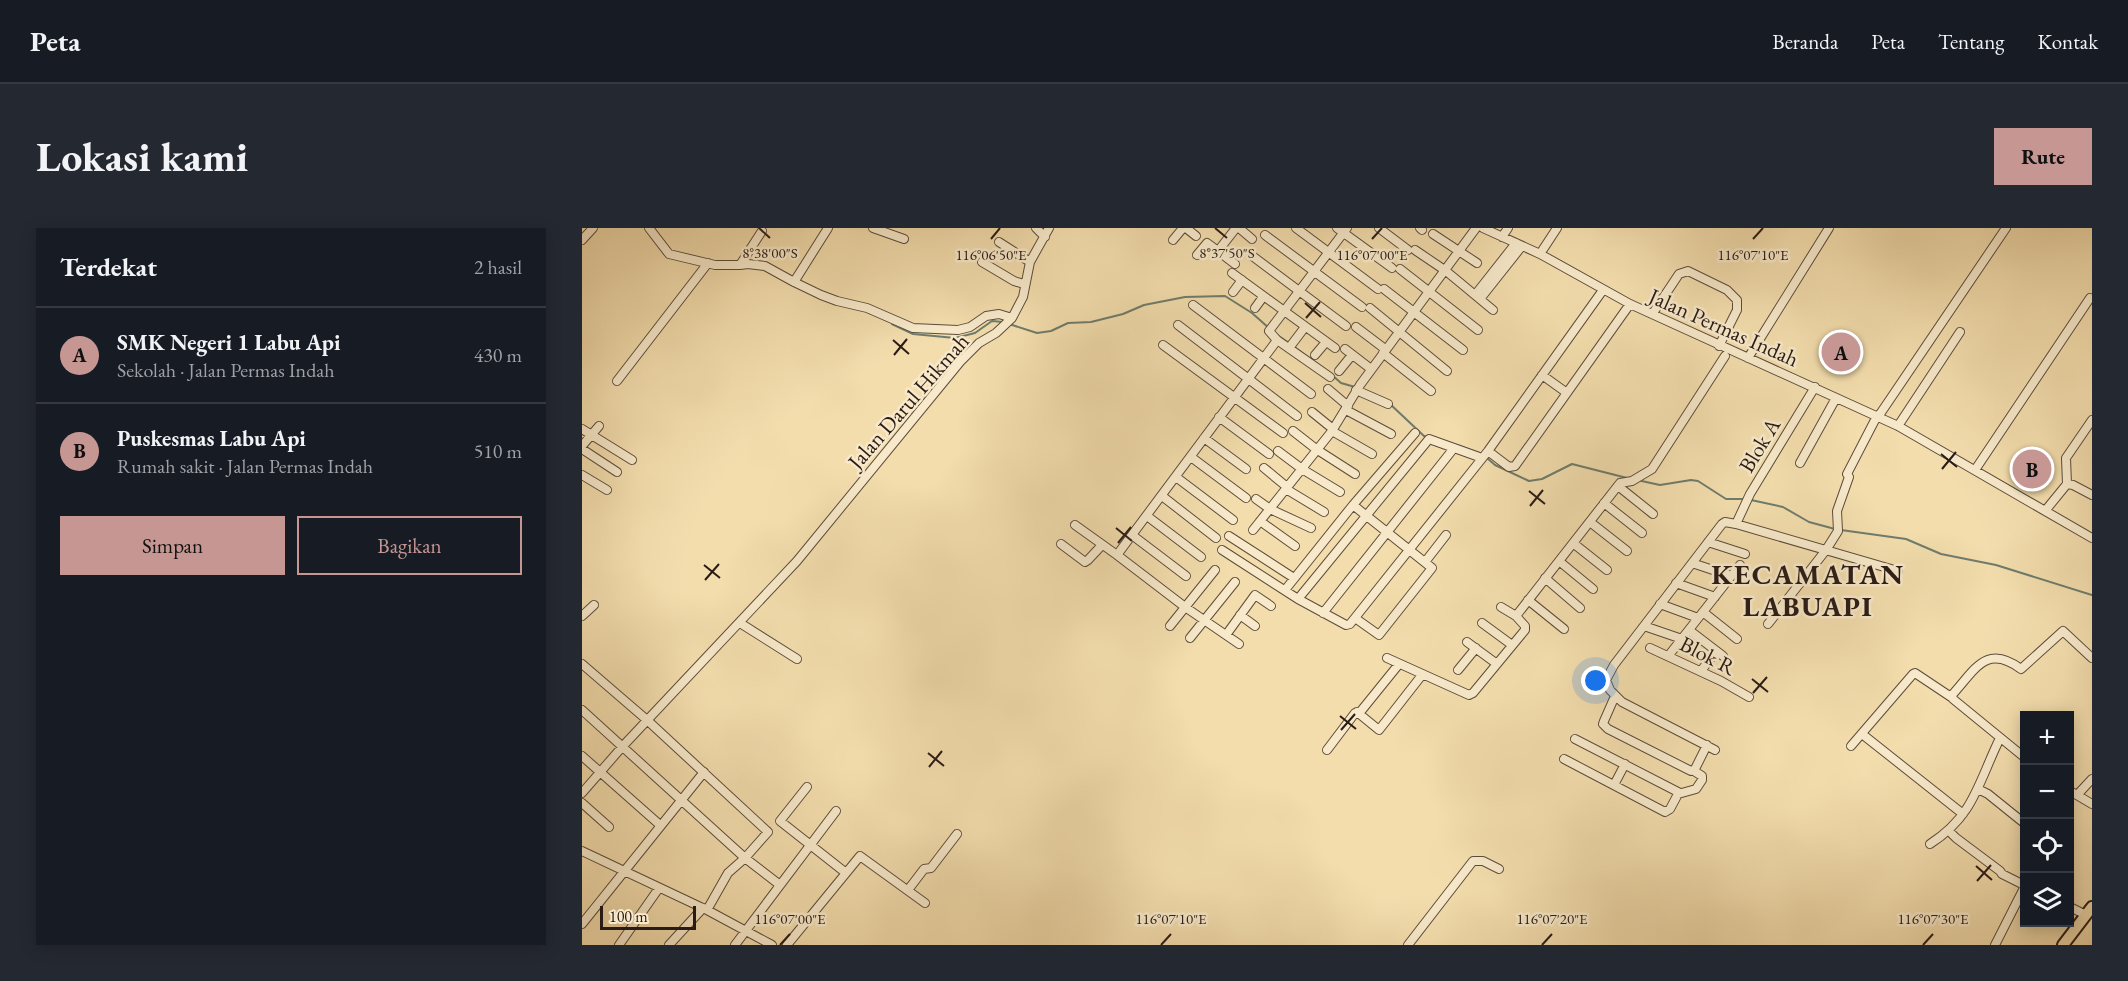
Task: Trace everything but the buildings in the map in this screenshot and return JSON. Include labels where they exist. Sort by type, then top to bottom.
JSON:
[{"type":"highway","points":[[2063,945],[2089,911]]},
{"type":"street","points":[[582,240],[593,228]]},
{"type":"street","points":[[649,228],[669,254],[723,266],[748,264],[765,266],[837,301],[878,312],[913,328],[958,330],[970,327],[986,316],[999,314],[1009,321],[1023,297],[1030,262],[1049,228]]},
{"type":"street","points":[[794,282],[828,228]]},
{"type":"street","points":[[873,228],[904,239]]},
{"type":"street","points":[[1036,228],[1045,237]]},
{"type":"street","points":[[1173,240],[1185,228],[1196,236]]},
{"type":"street","points":[[1218,251],[1238,228],[1252,239]]},
{"type":"street","points":[[1296,228],[1328,253],[1413,311],[1463,350]]},
{"type":"street","points":[[1379,228],[1446,271],[1493,310]]},
{"type":"street","points":[[1253,530],[1332,430],[1371,369],[1476,228]]},
{"type":"street","name":"Jalan Permas Indah","points":[[1483,228],[1540,254],[1630,304],[1898,426],[2092,538]]},
{"type":"street","points":[[1502,237],[1508,228]]},
{"type":"street","points":[[1540,254],[1557,228]]},
{"type":"street","points":[[1748,358],[1829,228]]},
{"type":"street","points":[[1768,624],[1826,550],[1838,529],[1837,512],[1850,477],[1847,474],[1878,416],[2006,228]]},
{"type":"street","points":[[1330,377],[1291,345],[1277,340],[1270,329],[1328,253],[1342,230],[1478,330]]},
{"type":"street","points":[[740,265],[762,231]]},
{"type":"street","points":[[1432,234],[1477,263]]},
{"type":"street","points":[[1265,235],[1313,272],[1399,331],[1447,370]]},
{"type":"street","points":[[999,242],[1030,262]]},
{"type":"street","points":[[1197,255],[1207,243],[1235,264]]},
{"type":"street","points":[[1477,297],[1519,244]]},
{"type":"street","points":[[1251,255],[1346,326]]},
{"type":"street","points":[[982,262],[1014,281],[1024,284]]},
{"type":"street","points":[[617,381],[708,263]]},
{"type":"street","points":[[1653,314],[1679,274],[1688,271],[1727,290],[1737,300],[1737,310],[1720,346],[1725,356],[1733,358],[1739,354]]},
{"type":"street","points":[[1232,273],[1335,348]]},
{"type":"street","points":[[1233,292],[1242,280]]},
{"type":"street","points":[[1222,550],[1298,599],[1346,625],[1355,618],[1485,454],[1603,290]]},
{"type":"street","points":[[1255,308],[1263,297]]},
{"type":"street","points":[[1975,470],[2090,298]]},
{"type":"street","points":[[1298,599],[1429,439],[1454,448],[1485,454],[1509,467],[1515,466],[1630,304]]},
{"type":"street","points":[[1193,306],[1311,394]]},
{"type":"street","name":"Jalan Darul Hikmah","points":[[582,793],[647,720],[797,561],[960,362],[979,343],[1009,321]]},
{"type":"street","points":[[1178,325],[1297,416]]},
{"type":"street","points":[[1291,345],[1305,327]]},
{"type":"street","points":[[1356,327],[1431,391]]},
{"type":"street","points":[[1898,426],[1960,332]]},
{"type":"street","points":[[1117,555],[1277,340]]},
{"type":"street","points":[[1315,355],[1326,342]]},
{"type":"street","points":[[1163,345],[1283,433]]},
{"type":"street","points":[[1339,371],[1348,352],[1371,369]]},
{"type":"street","points":[[1515,616],[1618,486],[1652,469],[1725,356]]},
{"type":"street","points":[[1542,375],[1567,393]]},
{"type":"street","name":"Blok A","points":[[1737,524],[1750,494],[1815,387]]},
{"type":"street","points":[[1358,388],[1388,404]]},
{"type":"street","points":[[1328,389],[1347,408],[1391,434]]},
{"type":"street","points":[[1800,463],[1836,398]]},
{"type":"street","points":[[1312,412],[1332,430],[1372,454]]},
{"type":"street","points":[[1219,417],[1269,454]]},
{"type":"street","points":[[2045,511],[2067,484],[2067,455],[2092,420]]},
{"type":"street","points":[[599,426],[582,448],[617,472]]},
{"type":"street","points":[[582,429],[632,459]]},
{"type":"street","points":[[1293,431],[1355,474]]},
{"type":"street","points":[[1285,590],[1353,505],[1415,433]]},
{"type":"street","points":[[1204,438],[1246,469]]},
{"type":"street","points":[[1323,613],[1454,448]]},
{"type":"street","points":[[1278,451],[1340,492]]},
{"type":"street","points":[[1191,457],[1246,498]]},
{"type":"street","points":[[1264,468],[1286,488],[1324,512]]},
{"type":"street","points":[[582,475],[607,490]]},
{"type":"street","points":[[1176,477],[1233,520]]},
{"type":"street","points":[[2067,484],[2092,495]]},
{"type":"street","points":[[1618,486],[1653,513]]},
{"type":"street","points":[[1161,496],[1216,538]]},
{"type":"street","points":[[1256,499],[1270,509],[1311,528]]},
{"type":"street","points":[[1604,503],[1642,533]]},
{"type":"street","points":[[1353,505],[1431,569],[1379,634],[1355,618]]},
{"type":"street","points":[[1147,516],[1201,557]]},
{"type":"street","points":[[1260,521],[1295,546]]},
{"type":"street","points":[[1590,522],[1628,551]]},
{"type":"street","points":[[1715,750],[1622,702],[1607,685],[1606,677],[1723,522],[1737,524],[1898,571]]},
{"type":"street","points":[[1075,525],[1239,644]]},
{"type":"street","points":[[1132,535],[1186,576]]},
{"type":"street","points":[[1425,562],[1446,535]]},
{"type":"street","points":[[1229,536],[1294,578]]},
{"type":"street","points":[[1708,542],[1745,554]]},
{"type":"street","points":[[1573,543],[1607,570]]},
{"type":"street","points":[[1061,544],[1085,562],[1102,545]]},
{"type":"street","points":[[1559,561],[1593,589]]},
{"type":"street","points":[[1692,563],[1731,576]]},
{"type":"street","points":[[1669,655],[1740,565]]},
{"type":"street","points":[[1170,626],[1215,570]]},
{"type":"street","points":[[1545,579],[1580,608]]},
{"type":"street","points":[[1190,639],[1235,582]]},
{"type":"street","points":[[1676,583],[1715,597]]},
{"type":"street","points":[[1226,635],[1255,595],[1271,606]]},
{"type":"street","points":[[1528,600],[1564,629]]},
{"type":"street","points":[[582,616],[594,604]]},
{"type":"street","points":[[1660,604],[1701,615],[1737,639]]},
{"type":"street","points":[[1387,658],[1469,695],[1497,664],[1525,626],[1501,607]]},
{"type":"street","points":[[1240,615],[1255,626]]},
{"type":"street","points":[[740,623],[797,659]]},
{"type":"street","points":[[1482,623],[1512,645]]},
{"type":"street","points":[[1644,626],[1682,639]]},
{"type":"street","points":[[1689,630],[1719,654],[1701,671]]},
{"type":"street","points":[[1952,697],[1983,662],[1993,657],[2004,658],[2021,669],[2063,631],[2092,658]]},
{"type":"street","points":[[1467,642],[1497,664]]},
{"type":"street","points":[[1458,670],[1476,648]]},
{"type":"street","name":"Blok R","points":[[1650,648],[1669,655],[1749,697]]},
{"type":"street","points":[[1327,750],[1399,664]]},
{"type":"street","points":[[584,670],[647,720],[768,831],[745,858],[728,873],[705,909],[669,945]]},
{"type":"street","points":[[1851,746],[1915,673],[1952,697],[1966,712],[2020,753]]},
{"type":"street","points":[[1357,712],[1379,730],[1422,675]]},
{"type":"street","points":[[1575,739],[1680,793],[1696,789],[1702,776],[1605,726],[1604,721],[1615,696]]},
{"type":"street","points":[[582,711],[745,858],[780,885]]},
{"type":"street","points":[[1862,734],[1963,814]]},
{"type":"street","points":[[1930,844],[1949,831],[1963,814],[1978,789],[2000,738]]},
{"type":"street","points":[[1694,771],[1707,745]]},
{"type":"street","points":[[582,756],[660,825]]},
{"type":"street","points":[[1564,759],[1665,812],[1670,809],[1680,793]]},
{"type":"street","points":[[1614,785],[1625,764]]},
{"type":"street","points":[[582,924],[704,772]]},
{"type":"street","points":[[2092,779],[2074,793],[2092,804]]},
{"type":"street","points":[[807,787],[780,819],[846,873]]},
{"type":"street","points":[[1978,789],[2020,819]]},
{"type":"street","points":[[582,803],[609,827]]},
{"type":"street","points":[[735,945],[836,812]]},
{"type":"street","points":[[1949,831],[2002,874],[2020,883]]},
{"type":"street","points":[[908,890],[924,868],[931,868],[957,834]]},
{"type":"street","points":[[582,851],[705,909],[772,945]]},
{"type":"street","points":[[787,945],[861,856],[925,903]]},
{"type":"street","points":[[1408,945],[1473,861],[1484,861],[1499,869]]},
{"type":"street","points":[[619,945],[659,888]]},
{"type":"street","points":[[1995,945],[2020,896]]},
{"type":"street","points":[[2074,908],[2089,911]]},
{"type":"waterway","points":[[1009,324],[1037,333],[1051,331],[1068,323],[1091,322],[1123,314],[1144,305],[1185,297],[1225,296],[1252,313],[1270,329]]},
{"type":"waterway","points":[[892,324],[913,334],[955,338],[975,333],[992,321],[1003,322]]},
{"type":"waterway","points":[[1276,334],[1289,343]]},
{"type":"waterway","points":[[1293,346],[1325,369]]},
{"type":"waterway","points":[[1332,375],[1341,383],[1355,387]]},
{"type":"waterway","points":[[1390,404],[1428,438]]},
{"type":"waterway","points":[[1457,445],[1482,454]]},
{"type":"waterway","points":[[1487,458],[1495,465],[1529,481],[1542,479],[1572,464],[1631,479]]},
{"type":"waterway","points":[[1637,480],[1660,485],[1698,481],[1726,499],[1745,499]]},
{"type":"waterway","points":[[1751,500],[1783,507],[1809,522],[1835,529]]},
{"type":"waterway","points":[[1841,530],[1906,539],[1941,554],[1996,565],[2092,595]]},
{"type":"place","name":"SMK Negeri 1 Labu Api","points":[[1841,352]]},
{"type":"place","name":"Puskesmas Labu Api","points":[[2032,469]]},
{"type":"district","name":"KECAMATAN LABUAPI","points":[[1808,590]]}]
